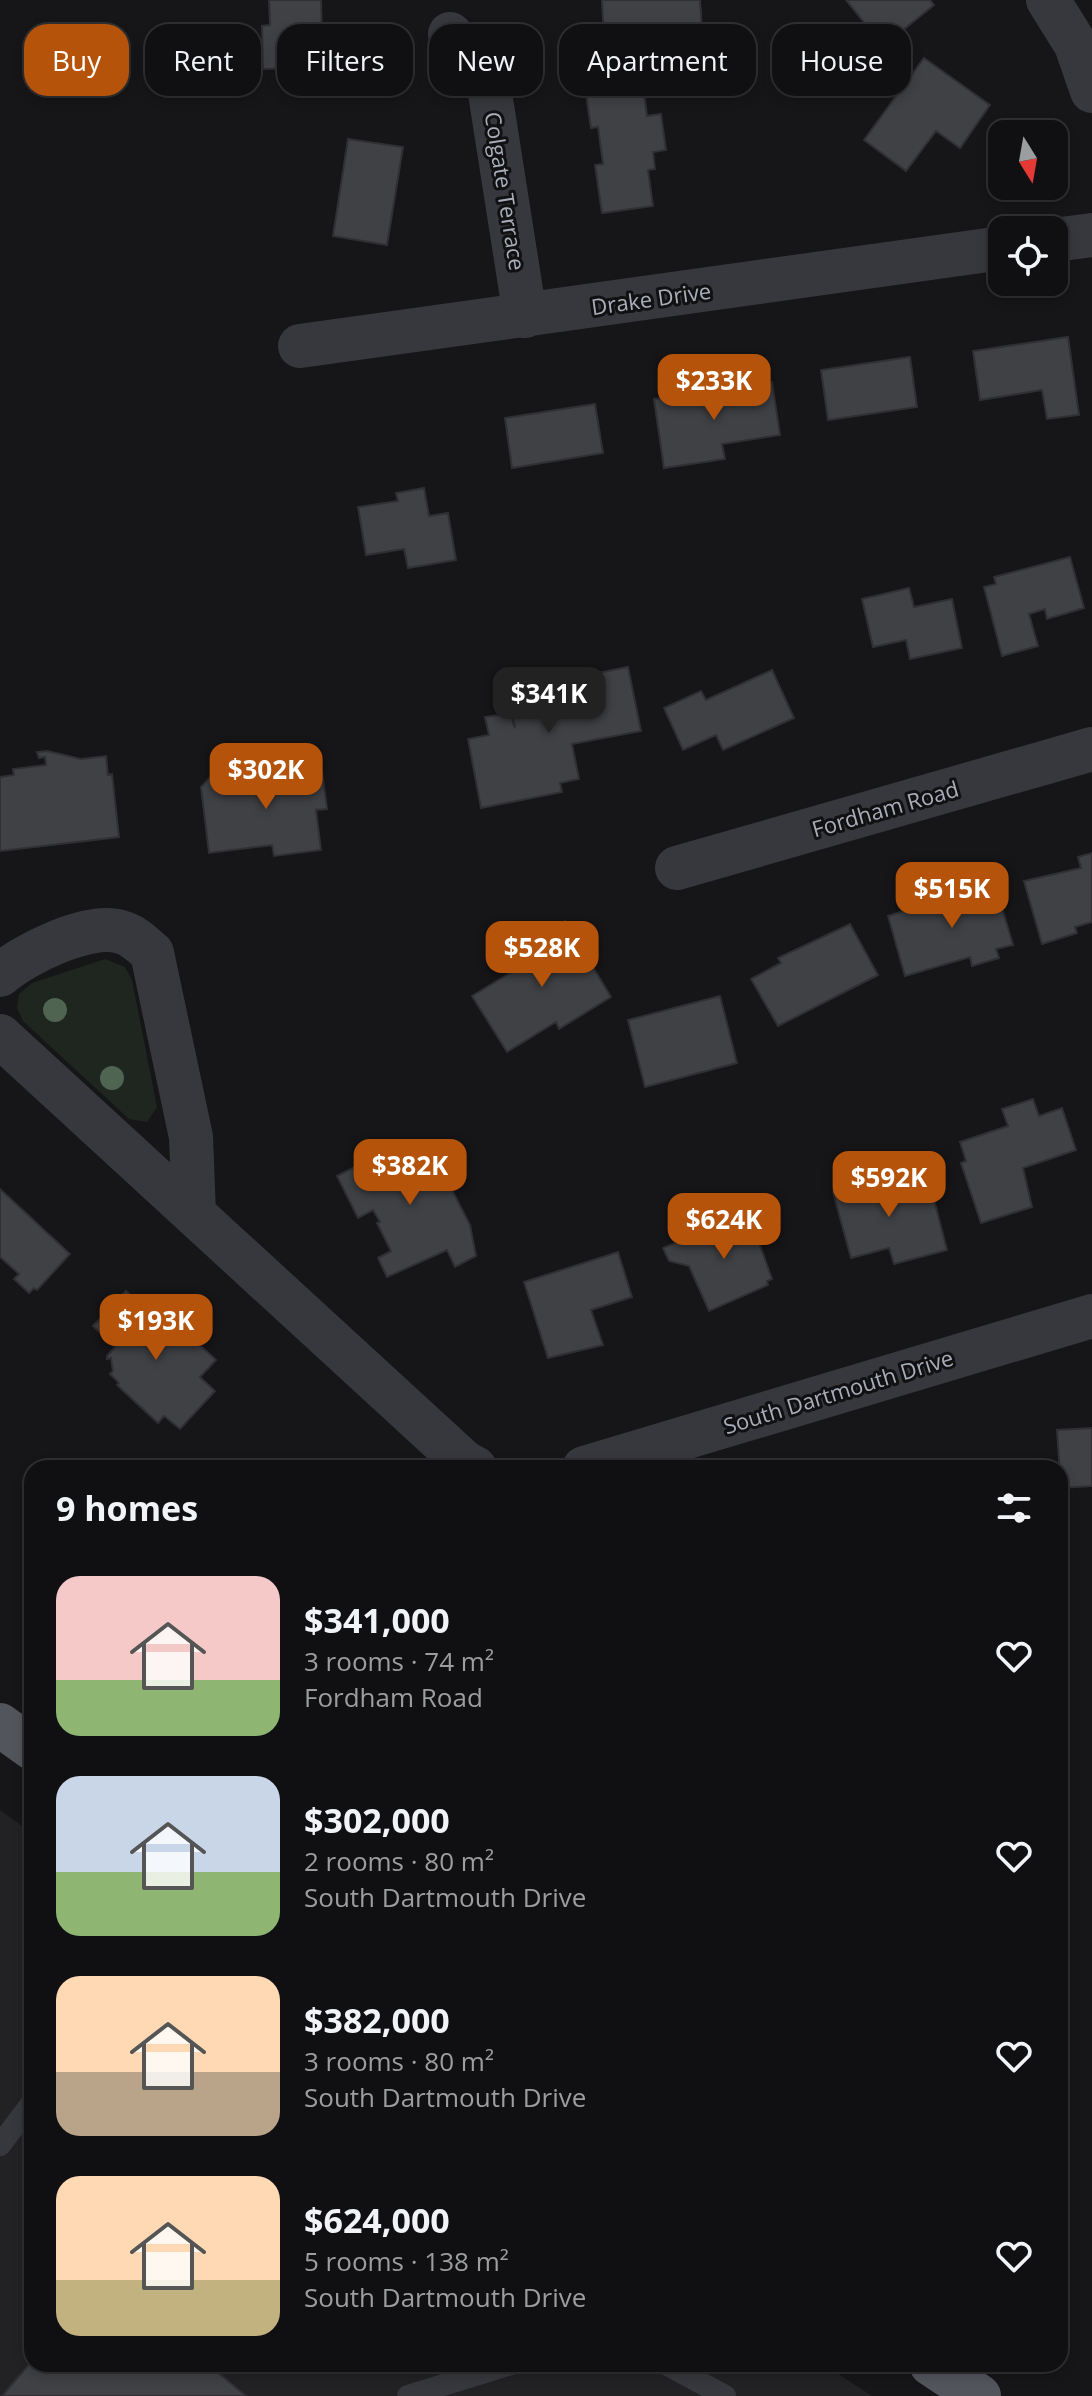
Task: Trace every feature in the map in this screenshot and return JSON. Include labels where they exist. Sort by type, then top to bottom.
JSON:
[{"type":"main road","points":[[0,1725],[24,1742]]},
{"type":"main road","points":[[943,2372],[979,2396]]},
{"type":"street","points":[[1048,0],[1076,45],[1092,91]]},
{"type":"street","name":"Colgate Terrace","points":[[490,96],[525,316]]},
{"type":"street","points":[[1068,238],[1092,235]]},
{"type":"street","name":"Drake Drive","points":[[300,346],[988,250]]},
{"type":"street","name":"Fordham Road","points":[[677,868],[1092,749]]},
{"type":"street","points":[[0,975],[16,961],[101,930],[121,932],[152,953],[191,1137],[194,1214]]},
{"type":"street","points":[[0,1036],[462,1460]]},
{"type":"street","name":"South Dartmouth Drive","points":[[611,1460],[1092,1316]]},
{"type":"lane","points":[[0,2145],[24,2114]]},
{"type":"lane","points":[[408,2396],[485,2372]]},
{"type":"lane","points":[[681,2372],[725,2396]]},
{"type":"shaded area","points":[[105,959],[125,967],[132,980],[157,1107],[147,1122],[129,1119],[23,1021],[17,1008],[19,994],[32,983]]},
{"type":"shaded area","points":[[0,1810],[24,1827],[24,2372],[835,2372],[872,2396],[0,2396]]},
{"type":"building","points":[[269,0],[321,0],[322,24],[277,24],[277,69],[263,69],[262,26],[270,25]]},
{"type":"building","points":[[602,0],[700,0],[702,24],[603,24]]},
{"type":"building","points":[[846,0],[930,0],[934,5],[910,24],[865,24]]},
{"type":"building","points":[[924,58],[990,105],[960,148],[936,131],[906,171],[864,140],[896,96],[911,96],[911,76]]},
{"type":"building","points":[[586,96],[644,96],[647,116],[661,114],[666,150],[653,152],[655,169],[648,170],[653,206],[602,213],[595,165],[603,164],[598,127],[591,128]]},
{"type":"building","points":[[348,139],[403,147],[387,245],[333,236]]},
{"type":"building","points":[[1068,337],[1079,415],[1047,419],[1042,390],[980,400],[973,351]]},
{"type":"building","points":[[910,357],[917,407],[828,420],[821,370]]},
{"type":"building","points":[[772,382],[780,435],[722,444],[725,459],[664,468],[654,399]]},
{"type":"building","points":[[595,404],[603,453],[512,468],[505,418]]},
{"type":"building","points":[[424,488],[429,516],[448,513],[456,560],[408,568],[404,549],[366,555],[358,507],[398,501],[396,493]]},
{"type":"building","points":[[1070,557],[1084,608],[1047,619],[1045,609],[1029,614],[1038,646],[1002,656],[984,587],[996,584],[994,577]]},
{"type":"building","points":[[909,588],[914,607],[952,599],[962,648],[910,659],[906,640],[873,647],[862,599]]},
{"type":"building","points":[[628,667],[641,731],[572,744],[579,779],[560,783],[562,792],[481,808],[468,739],[489,735],[485,717],[510,713],[515,728],[508,691]]},
{"type":"building","points":[[772,670],[794,718],[723,750],[716,735],[683,750],[664,708],[701,691],[706,700]]},
{"type":"building","points":[[47,751],[81,759],[106,756],[108,775],[112,774],[119,837],[0,851],[0,777],[14,775],[13,769],[46,765],[45,757],[39,758],[37,752]]},
{"type":"building","points":[[321,763],[327,809],[316,810],[321,850],[274,856],[272,845],[209,853],[201,787],[212,775],[227,774],[237,783],[268,779],[267,770]]},
{"type":"building","points":[[1092,853],[1092,922],[1075,927],[1077,933],[1042,944],[1024,881],[1081,868],[1078,857]]},
{"type":"building","points":[[994,881],[1013,945],[996,949],[999,958],[972,966],[970,957],[905,976],[888,916]]},
{"type":"building","points":[[565,921],[611,997],[559,1029],[556,1022],[507,1052],[472,996],[518,968],[509,955]]},
{"type":"building","points":[[850,924],[878,975],[778,1026],[751,979],[781,963],[778,958]]},
{"type":"building","points":[[720,996],[737,1063],[645,1087],[628,1020]]},
{"type":"building","points":[[1033,1099],[1039,1116],[1062,1108],[1076,1150],[1023,1168],[1032,1207],[981,1223],[961,1163],[966,1161],[960,1142],[1008,1126],[1002,1109]]},
{"type":"building","points":[[404,1142],[411,1155],[429,1145],[470,1225],[476,1256],[455,1267],[447,1250],[387,1277],[378,1258],[391,1251],[377,1223],[380,1222],[373,1210],[358,1218],[337,1176]]},
{"type":"building","points":[[888,1170],[893,1189],[913,1184],[915,1193],[931,1188],[947,1250],[894,1264],[889,1248],[851,1258],[833,1192],[854,1187],[852,1180]]},
{"type":"building","points":[[0,1189],[70,1254],[37,1290],[34,1288],[29,1293],[14,1279],[19,1274],[0,1257]]},
{"type":"building","points":[[748,1212],[772,1279],[767,1281],[768,1285],[709,1311],[689,1266],[669,1261],[663,1248]]},
{"type":"building","points":[[618,1252],[632,1297],[591,1310],[603,1345],[548,1358],[524,1282]]},
{"type":"building","points":[[126,1291],[168,1329],[175,1322],[216,1360],[200,1377],[215,1391],[180,1429],[164,1416],[158,1423],[117,1385],[119,1383],[110,1374],[113,1371],[111,1358],[107,1359],[107,1356],[115,1347],[93,1326]]},
{"type":"building","points":[[1092,1428],[1092,1486],[1068,1488],[1068,1460],[1059,1460],[1057,1430]]},
{"type":"building","points":[[24,2370],[218,2372],[246,2396],[2,2396]]}]
